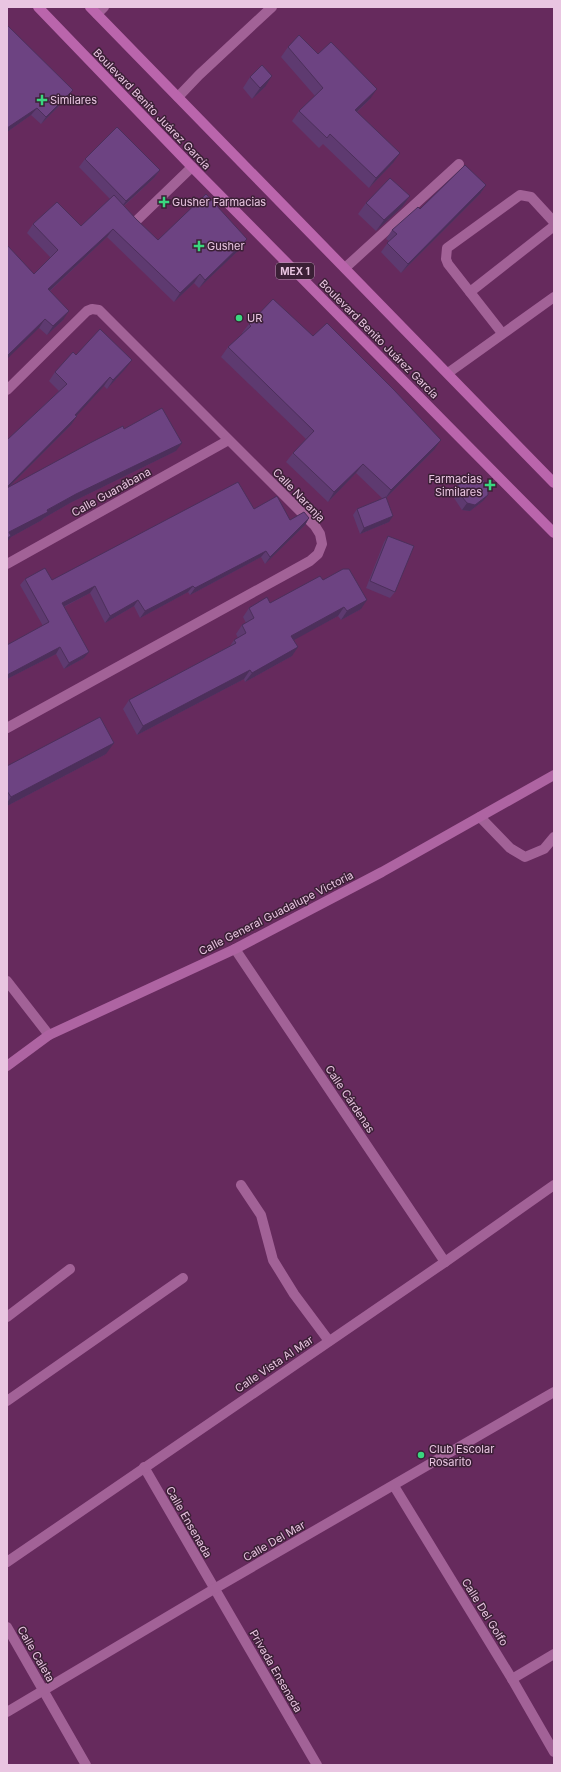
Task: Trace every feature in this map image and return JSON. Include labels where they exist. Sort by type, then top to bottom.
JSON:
[{"type":"main road","name":"Boulevard Benito Juárez García","points":[[38,7],[192,167],[554,533]]},
{"type":"main road","points":[[97,9],[178,97],[554,483]]},
{"type":"street","points":[[178,97],[199,75],[272,7]]},
{"type":"street","points":[[345,268],[459,164]]},
{"type":"street","points":[[134,223],[192,167]]},
{"type":"street","points":[[502,333],[446,259],[447,248],[520,195],[531,197],[554,222]]},
{"type":"street","points":[[470,292],[554,226]]},
{"type":"street","points":[[448,373],[554,297]]},
{"type":"street","name":"Calle Naranja","points":[[7,390],[87,311],[92,309],[99,310],[227,440],[315,526],[320,534],[322,544],[318,554],[310,561],[7,728]]},
{"type":"street","name":"Calle Guanábana","points":[[7,564],[227,440]]},
{"type":"street","name":"Calle General Guadalupe Victoria","points":[[7,1066],[49,1035],[235,949],[382,872],[554,775]]},
{"type":"street","points":[[480,817],[510,848],[525,857],[544,849],[554,837]]},
{"type":"street","name":"Calle Cárdenas","points":[[235,949],[445,1262]]},
{"type":"street","points":[[7,981],[49,1035]]},
{"type":"street","points":[[241,1185],[261,1214],[273,1260],[294,1294],[329,1341]]},
{"type":"street","name":"Calle Vista Al Mar","points":[[7,1562],[445,1262],[554,1185]]},
{"type":"street","points":[[7,1317],[70,1269]]},
{"type":"street","points":[[7,1401],[184,1278]]},
{"type":"street","name":"Calle Del Mar","points":[[7,1712],[44,1692],[214,1589],[554,1392]]},
{"type":"street","name":"Calle Ensenada","points":[[144,1467],[214,1589]]},
{"type":"street","name":"Calle Del Golfo","points":[[394,1486],[512,1679],[554,1752]]},
{"type":"street","name":"Privada Ensenada","points":[[214,1589],[317,1765]]},
{"type":"street","name":"Calle Caleta","points":[[7,1627],[86,1765]]},
{"type":"street","points":[[512,1679],[554,1654]]},
{"type":"building","points":[[7,25],[73,90],[46,117],[37,108],[7,128]]},
{"type":"building","points":[[299,35],[318,54],[331,42],[377,89],[355,110],[400,153],[376,178],[330,134],[327,138],[299,111],[323,88],[288,47]]},
{"type":"building","points":[[262,65],[272,76],[260,88],[250,77]]},
{"type":"building","points":[[117,127],[160,170],[126,201],[85,159]]},
{"type":"building","points":[[465,165],[486,185],[408,264],[387,243],[397,234],[392,230],[418,207],[420,209]]},
{"type":"building","points":[[390,178],[410,196],[384,220],[366,203]]},
{"type":"building","points":[[206,194],[247,239],[205,280],[200,274],[180,293],[113,229],[48,289],[69,311],[53,326],[45,319],[7,356],[7,245],[34,274],[58,250],[33,224],[57,202],[81,226],[114,195],[158,240]]},
{"type":"building","points":[[273,299],[313,336],[327,323],[394,390],[441,440],[391,490],[363,464],[334,492],[293,453],[314,431],[228,347],[251,326],[249,324]]},
{"type":"building","points":[[100,329],[132,360],[113,380],[110,377],[75,415],[77,416],[7,487],[7,440],[67,384],[55,372],[73,352],[76,355]]},
{"type":"building","points":[[162,408],[182,443],[76,494],[47,510],[48,512],[9,532],[11,536],[7,538],[7,488],[90,443],[123,426],[124,429]]},
{"type":"building","points":[[470,474],[483,480],[488,487],[488,495],[475,505],[467,503],[458,492],[458,485],[462,479]]},
{"type":"building","points":[[238,482],[254,509],[277,496],[290,520],[304,512],[309,518],[270,557],[266,551],[195,588],[193,586],[145,611],[138,600],[110,616],[95,586],[62,603],[89,652],[69,663],[60,647],[7,675],[7,645],[49,622],[25,579],[45,568],[52,580]]},
{"type":"building","points":[[386,497],[393,516],[364,528],[357,509]]},
{"type":"building","points":[[388,536],[414,546],[395,592],[370,581]]},
{"type":"building","points":[[343,569],[349,569],[367,600],[347,611],[344,607],[291,636],[298,647],[252,673],[250,670],[143,726],[129,700],[236,643],[234,640],[246,633],[242,625],[254,618],[249,608],[267,597],[270,603],[320,576],[323,580]]},
{"type":"building","points":[[100,717],[114,743],[11,797],[7,791],[7,766]]},
{"type":"place","name":"Similares","points":[[42,100]]},
{"type":"place","name":"Gusher Farmacias","points":[[164,202]]},
{"type":"place","name":"Gusher","points":[[199,246]]},
{"type":"place","name":"UR","points":[[239,318]]},
{"type":"place","name":"Farmacias Similares","points":[[490,485]]},
{"type":"place","name":"Club Escolar Rosarito","points":[[421,1455]]}]
